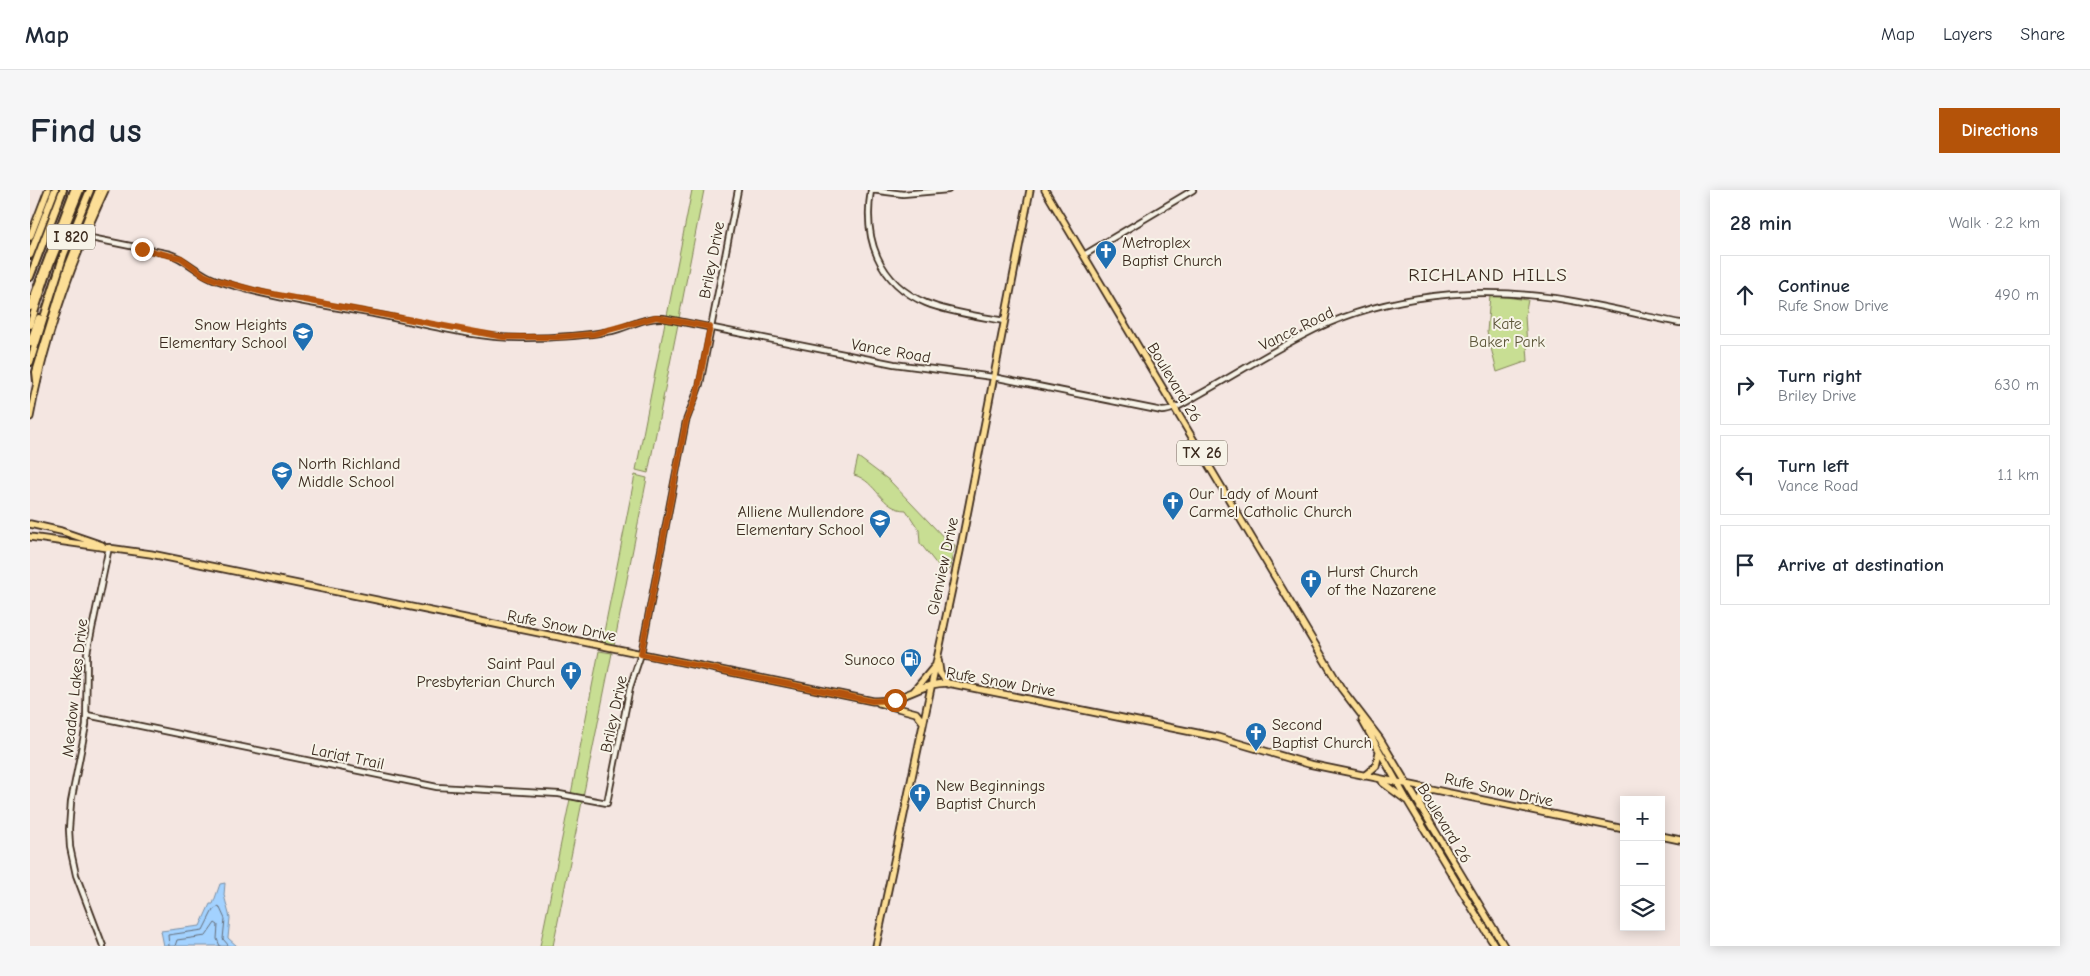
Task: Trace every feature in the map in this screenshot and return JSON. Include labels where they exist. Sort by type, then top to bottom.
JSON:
[{"type":"highway","points":[[30,255],[55,190]]},
{"type":"highway","name":"I 820","points":[[30,277],[64,190]]},
{"type":"highway","points":[[30,306],[74,190]]},
{"type":"highway","points":[[30,325],[53,257],[80,190]]},
{"type":"highway","name":"I 820","points":[[30,362],[53,285],[90,190]]},
{"type":"highway","points":[[37,381],[36,372],[54,310],[99,190]]},
{"type":"highway","points":[[30,344],[53,285]]},
{"type":"main road","points":[[30,237],[48,190]]},
{"type":"main road","points":[[30,418],[37,381],[64,297],[105,190]]},
{"type":"main road","name":"Glenview Drive","points":[[876,946],[994,378],[1030,190]]},
{"type":"main road","name":"Boulevard 26","points":[[1045,190],[1342,688],[1360,715],[1380,739],[1405,784],[1504,946]]},
{"type":"main road","name":"Rufe Snow Drive","points":[[31,524],[109,547]]},
{"type":"main road","name":"Rufe Snow Drive","points":[[31,537],[109,547],[872,701],[895,700],[931,685],[948,684],[1216,737],[1287,759],[1620,827]]},
{"type":"main road","points":[[60,542],[63,538],[80,541],[83,538]]},
{"type":"main road","points":[[938,650],[940,673],[948,684]]},
{"type":"main road","points":[[914,692],[935,665]]},
{"type":"main road","points":[[872,701],[916,713],[923,722]]},
{"type":"main road","name":"Boulevard 26","points":[[1360,715],[1407,800],[1495,946]]},
{"type":"main road","points":[[1364,776],[1376,766],[1379,752]]},
{"type":"main road","points":[[1381,779],[1383,783],[1407,800]]},
{"type":"main road","points":[[1420,808],[1422,797],[1431,789]]},
{"type":"main road","points":[[1665,837],[1680,840]]},
{"type":"main road","points":[[1445,864],[1451,860]]},
{"type":"street","name":"Briley Drive","points":[[607,803],[630,686],[641,654],[686,421],[697,394],[738,190]]},
{"type":"street","points":[[948,190],[903,194],[871,190],[868,219],[870,241],[878,259],[900,286],[918,299],[938,307],[1004,321]]},
{"type":"street","points":[[1084,256],[1193,190]]},
{"type":"street","name":"Vance Road","points":[[86,237],[170,254],[181,258],[209,278],[253,290],[476,334],[514,338],[567,336],[614,330],[656,317],[894,364],[994,378],[1155,411],[1165,411],[1174,407],[1304,335],[1330,323],[1372,309],[1433,295],[1465,292],[1538,296],[1680,323]]},
{"type":"street","name":"Meadow Lakes Drive","points":[[103,946],[78,883],[69,837],[71,802],[87,715],[86,664],[92,625],[109,547]]},
{"type":"street","name":"Lariat Trail","points":[[87,715],[437,787],[559,794],[607,803]]},
{"type":"green space","points":[[692,190],[704,190],[679,318],[667,316]]},
{"type":"green space","name":"Kate Baker Park","points":[[1490,295],[1528,300],[1525,316],[1528,361],[1497,372],[1487,332]]},
{"type":"green space","points":[[665,322],[678,324],[648,473],[636,470]]},
{"type":"green space","points":[[858,457],[890,481],[950,544],[955,545],[949,570],[938,566],[920,543],[919,530],[906,510],[898,509],[885,501],[868,483],[854,475]]},
{"type":"green space","points":[[635,475],[647,478],[614,645],[602,642]]},
{"type":"green space","points":[[599,651],[612,653],[583,797],[571,794]]},
{"type":"green space","points":[[570,799],[582,802],[553,946],[540,946]]},
{"type":"water","points":[[225,883],[224,895],[230,918],[228,938],[237,946],[164,946],[161,931],[200,926],[210,904],[213,904],[220,884]]},
{"type":"place","name":"Metroplex Baptist Church","points":[[1106,270]]},
{"type":"place","name":"Snow Heights Elementary School","points":[[303,352]]},
{"type":"place","name":"North Richland Middle School","points":[[282,491]]},
{"type":"place","name":"Our Lady of Mount Carmel Catholic Church","points":[[1173,521]]},
{"type":"place","name":"Alliene Mullendore Elementary School","points":[[880,539]]},
{"type":"place","name":"Hurst Church of the Nazarene","points":[[1311,599]]},
{"type":"place","name":"Sunoco","points":[[911,678]]},
{"type":"place","name":"Saint Paul Presbyterian Church","points":[[571,691]]},
{"type":"place","name":"Second Baptist Church","points":[[1256,752]]},
{"type":"place","name":"New Beginnings Baptist Church","points":[[920,813]]},
{"type":"district","name":"RICHLAND HILLS","points":[[1488,274]]},
{"type":"route","points":[[142,249],[170,254],[181,258],[204,275],[216,280],[262,292],[476,334],[526,338],[594,334],[656,317],[710,327],[700,384],[686,421],[641,654],[872,701],[895,700]]}]
